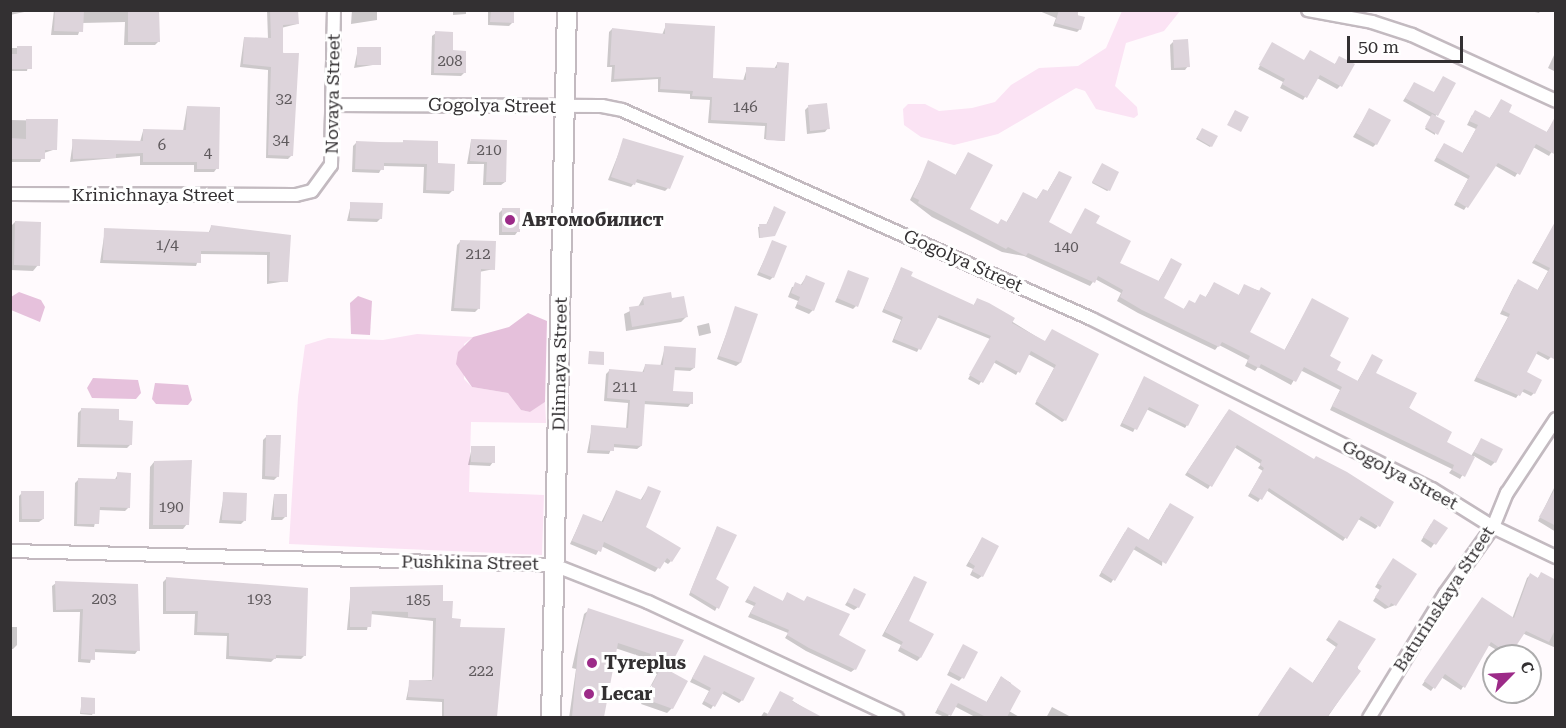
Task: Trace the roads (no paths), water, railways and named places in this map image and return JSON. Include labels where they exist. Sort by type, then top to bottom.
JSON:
[{"type":"street","name":"Novaya Street","points":[[296,195],[312,190],[331,165],[334,10]]},
{"type":"street","name":"Dlinnaya Street","points":[[551,717],[567,10]]},
{"type":"street","points":[[1308,10],[1372,22],[1412,35],[1556,101]]},
{"type":"street","name":"Gogolya Street","points":[[333,105],[566,107],[622,110],[1092,319],[1432,489],[1493,526],[1556,557]]},
{"type":"street","name":"Krinichnaya Street","points":[[10,194],[296,195]]},
{"type":"street","name":"Baturinskaya Street","points":[[1369,717],[1445,594],[1493,526],[1507,493],[1556,419]]},
{"type":"street","name":"Pushkina Street","points":[[10,551],[554,565],[648,602],[897,717]]},
{"type":"place","name":"Автомобилист","points":[[510,220]]},
{"type":"place","name":"Tyreplus","points":[[592,663]]},
{"type":"place","name":"Lecar","points":[[589,694]]}]
